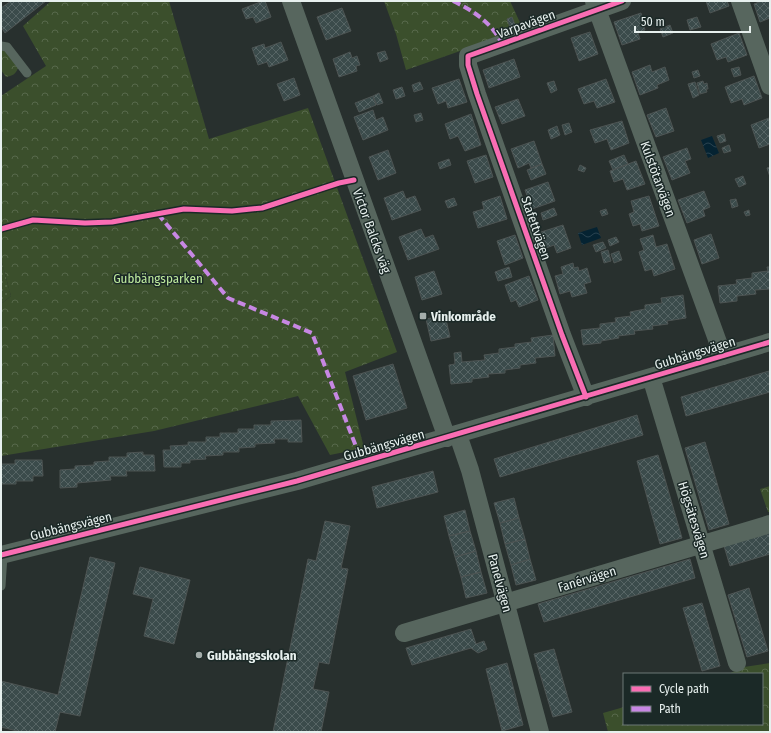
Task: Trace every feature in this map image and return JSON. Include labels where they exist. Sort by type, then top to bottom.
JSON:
[{"type":"street","name":"Victor Balcks väg","points":[[291,1],[453,436]]},
{"type":"street","name":"Varpavägen","points":[[468,65],[468,56],[596,6],[622,1]]},
{"type":"street","points":[[740,1],[770,86]]},
{"type":"street","name":"Kulstötarvägen","points":[[596,6],[723,356]]},
{"type":"street","name":"Stafettvägen","points":[[468,65],[562,335],[586,397]]},
{"type":"street","name":"Gubbängsvägen","points":[[2,555],[298,481],[770,342]]},
{"type":"street","name":"Högsätesvägen","points":[[651,378],[737,663]]},
{"type":"street","name":"Panelvägen","points":[[453,436],[470,470],[540,732]]},
{"type":"street","name":"Fanérvägen","points":[[404,633],[770,524]]},
{"type":"lane","points":[[1,46],[7,47],[27,73]]},
{"type":"lane","points":[[1,586],[2,555]]},
{"type":"green space","name":"Gubbängsparken","points":[[51,1],[169,1],[209,139],[308,108],[397,352],[345,372],[364,448],[330,455],[298,396],[154,431],[1,456],[1,304],[11,296],[1,259],[1,96],[46,66],[23,26]]},
{"type":"green space","points":[[384,1],[510,1],[523,29],[406,70],[396,34]]},
{"type":"green space","points":[[1,49],[4,49],[18,68],[15,73],[10,76],[6,77],[1,70]]},
{"type":"green space","points":[[1,259],[11,296],[1,304]]},
{"type":"green space","points":[[770,486],[770,512],[768,512],[760,489]]},
{"type":"green space","points":[[770,663],[770,732],[608,732],[603,713],[623,707],[623,725],[763,725],[763,673],[730,673],[744,667]]},
{"type":"water","points":[[712,136],[719,153],[708,158],[701,140]]},
{"type":"water","points":[[597,227],[601,238],[582,245],[578,233]]},
{"type":"building","points":[[11,1],[46,1],[5,33],[1,27],[1,8]]},
{"type":"building","points":[[265,1],[271,17],[256,23],[253,17],[246,19],[242,9]]},
{"type":"building","points":[[706,1],[727,1],[729,6],[710,13]]},
{"type":"building","points":[[762,1],[770,1],[770,18],[760,22],[754,4]]},
{"type":"building","points":[[342,8],[351,31],[326,40],[317,17]]},
{"type":"building","points":[[641,13],[645,30],[638,33],[640,39],[622,45],[614,22]]},
{"type":"building","points":[[512,17],[515,25],[510,27],[507,19]]},
{"type":"building","points":[[697,17],[701,27],[690,30],[687,20]]},
{"type":"building","points":[[670,25],[673,33],[663,37],[660,29]]},
{"type":"building","points":[[590,32],[598,54],[579,61],[571,38]]},
{"type":"building","points":[[739,33],[747,55],[728,62],[726,57],[717,60],[711,44]]},
{"type":"building","points":[[281,42],[288,60],[269,67],[267,62],[258,65],[252,48],[264,44],[265,48]]},
{"type":"building","points":[[385,51],[388,59],[380,62],[377,53]]},
{"type":"building","points":[[350,52],[352,58],[357,56],[360,65],[356,66],[357,71],[339,77],[333,59]]},
{"type":"building","points":[[514,59],[520,77],[489,88],[483,70]]},
{"type":"building","points":[[650,65],[652,72],[665,67],[669,80],[657,85],[658,88],[640,95],[632,72]]},
{"type":"building","points":[[739,67],[741,75],[734,77],[731,69]]},
{"type":"building","points":[[698,70],[700,76],[694,78],[692,72]]},
{"type":"building","points":[[754,76],[762,98],[744,105],[742,99],[731,103],[725,87]]},
{"type":"building","points":[[294,78],[300,95],[284,101],[277,84]]},
{"type":"building","points":[[459,79],[467,102],[448,108],[446,101],[438,104],[432,88]]},
{"type":"building","points":[[606,79],[615,102],[597,108],[594,101],[584,104],[578,89]]},
{"type":"building","points":[[554,81],[557,90],[551,93],[547,83]]},
{"type":"building","points":[[703,81],[704,84],[707,83],[708,89],[706,89],[707,92],[700,94],[697,83]]},
{"type":"building","points":[[420,82],[423,89],[414,92],[412,85]]},
{"type":"building","points":[[695,82],[699,95],[693,98],[688,84]]},
{"type":"building","points":[[402,87],[405,96],[396,99],[393,90]]},
{"type":"building","points":[[379,93],[383,103],[377,105],[373,96]]},
{"type":"building","points":[[373,96],[376,105],[359,112],[355,103]]},
{"type":"building","points":[[518,99],[525,116],[502,124],[495,107]]},
{"type":"building","points":[[666,108],[674,131],[656,137],[647,115]]},
{"type":"building","points":[[373,110],[376,120],[383,117],[388,130],[363,140],[354,117]]},
{"type":"building","points":[[421,113],[423,120],[416,122],[414,115]]},
{"type":"building","points":[[471,114],[481,145],[465,151],[458,136],[450,139],[445,124]]},
{"type":"building","points":[[769,118],[770,144],[759,148],[751,125]]},
{"type":"building","points":[[622,121],[629,143],[611,150],[607,139],[595,143],[590,130]]},
{"type":"building","points":[[569,123],[572,132],[565,135],[562,125]]},
{"type":"building","points":[[557,126],[560,135],[551,139],[548,130]]},
{"type":"building","points":[[724,134],[726,141],[720,143],[717,136]]},
{"type":"building","points":[[534,141],[542,164],[531,168],[529,163],[518,168],[511,149]]},
{"type":"building","points":[[729,145],[731,151],[724,153],[722,148]]},
{"type":"building","points":[[687,148],[691,159],[685,161],[690,173],[672,180],[663,157]]},
{"type":"building","points":[[388,150],[396,173],[378,180],[369,157]]},
{"type":"building","points":[[486,155],[493,177],[475,183],[467,161]]},
{"type":"building","points":[[624,155],[628,164],[613,170],[609,161]]},
{"type":"building","points":[[449,159],[451,165],[440,169],[438,163]]},
{"type":"building","points":[[636,161],[645,184],[627,190],[623,179],[614,182],[610,171]]},
{"type":"building","points":[[542,164],[546,174],[531,180],[527,170]]},
{"type":"building","points":[[580,165],[586,168],[584,172],[578,170]]},
{"type":"building","points":[[770,167],[770,177],[767,168]]},
{"type":"building","points":[[743,176],[746,184],[739,187],[735,179]]},
{"type":"building","points":[[548,182],[555,201],[532,209],[525,190]]},
{"type":"building","points":[[403,191],[406,199],[415,196],[421,210],[392,220],[384,198]]},
{"type":"building","points":[[704,191],[710,207],[703,210],[705,216],[687,223],[678,200]]},
{"type":"building","points":[[500,196],[507,219],[478,228],[473,212],[484,209],[482,202]]},
{"type":"building","points":[[649,196],[659,226],[642,231],[640,224],[633,226],[629,214],[634,212],[631,201]]},
{"type":"building","points":[[454,198],[457,205],[448,208],[445,201]]},
{"type":"building","points":[[736,199],[738,206],[732,208],[730,200]]},
{"type":"building","points":[[554,208],[557,215],[543,220],[541,213]]},
{"type":"building","points":[[606,209],[608,214],[602,216],[600,211]]},
{"type":"building","points":[[749,210],[750,215],[746,216],[744,212]]},
{"type":"building","points":[[563,225],[571,248],[557,253],[554,245],[546,248],[541,232]]},
{"type":"building","points":[[421,229],[425,238],[433,235],[439,249],[408,260],[399,237]]},
{"type":"building","points":[[711,234],[719,258],[702,264],[694,240]]},
{"type":"building","points":[[515,235],[523,258],[505,265],[497,241]]},
{"type":"building","points":[[653,235],[656,247],[667,244],[675,269],[654,276],[652,269],[645,271],[639,252],[644,250],[640,239]]},
{"type":"building","points":[[616,237],[619,242],[610,246],[608,240]]},
{"type":"building","points":[[603,242],[606,248],[596,252],[593,245]]},
{"type":"building","points":[[608,250],[611,261],[604,263],[601,252]]},
{"type":"building","points":[[619,251],[622,260],[614,263],[611,254]]},
{"type":"building","points":[[573,263],[574,268],[578,267],[579,271],[587,268],[591,282],[584,284],[587,293],[572,297],[570,291],[560,294],[555,276],[563,274],[561,267]]},
{"type":"building","points":[[509,267],[512,277],[498,281],[495,272]]},
{"type":"building","points":[[767,267],[770,267],[770,289],[755,290],[756,294],[737,296],[737,301],[720,303],[718,286],[737,284],[736,280],[752,278],[752,273],[768,271]]},
{"type":"building","points":[[434,271],[442,294],[422,300],[415,277]]},
{"type":"building","points":[[529,276],[538,300],[519,307],[516,300],[511,302],[505,285]]},
{"type":"building","points":[[683,295],[686,318],[667,321],[668,324],[652,326],[653,329],[634,331],[635,334],[618,336],[619,338],[601,341],[601,343],[583,345],[581,330],[600,328],[600,324],[616,322],[615,318],[631,316],[630,312],[645,309],[645,305],[662,303],[661,298]]},
{"type":"building","points":[[445,315],[450,337],[431,341],[426,319]]},
{"type":"building","points":[[553,335],[555,356],[535,358],[536,363],[520,365],[520,368],[505,370],[505,373],[488,374],[489,377],[472,379],[472,382],[451,384],[449,365],[455,364],[454,353],[461,352],[462,362],[485,360],[484,355],[499,353],[499,349],[515,347],[515,344],[532,342],[531,338]]},
{"type":"building","points":[[393,364],[407,408],[366,420],[353,376]]},
{"type":"building","points":[[769,371],[770,392],[686,416],[681,397]]},
{"type":"building","points":[[637,415],[643,435],[500,477],[494,459]]},
{"type":"building","points":[[301,420],[302,442],[288,442],[288,439],[274,439],[275,443],[255,444],[255,447],[239,448],[239,452],[223,452],[223,455],[205,456],[206,459],[190,460],[190,463],[181,463],[181,467],[164,467],[163,450],[171,450],[170,446],[188,445],[188,442],[206,442],[206,437],[220,437],[220,433],[238,433],[238,429],[254,429],[254,425],[271,425],[271,421]]},
{"type":"building","points":[[705,442],[729,524],[709,530],[685,448]]},
{"type":"building","points":[[143,452],[143,455],[154,455],[155,471],[126,471],[127,476],[110,476],[111,480],[77,483],[77,487],[60,488],[60,470],[75,469],[75,466],[94,465],[94,462],[109,461],[109,457],[127,457],[127,453]]},
{"type":"building","points":[[658,455],[682,538],[660,544],[637,461]]},
{"type":"building","points":[[15,460],[42,460],[43,476],[33,476],[33,481],[16,481],[16,484],[1,484],[1,464],[15,464]]},
{"type":"building","points":[[433,471],[438,492],[377,508],[372,487]]},
{"type":"building","points":[[514,498],[519,518],[500,523],[494,503]]},
{"type":"building","points":[[465,510],[470,531],[449,536],[444,516]]},
{"type":"building","points":[[519,518],[525,539],[505,544],[500,523]]},
{"type":"building","points":[[325,521],[350,526],[341,568],[348,569],[329,664],[319,662],[313,689],[329,692],[321,732],[273,732],[308,559],[316,561]]},
{"type":"building","points":[[470,531],[476,551],[455,557],[449,536]]},
{"type":"building","points":[[770,533],[770,554],[730,566],[724,546]]},
{"type":"building","points":[[525,539],[530,559],[511,565],[505,544]]},
{"type":"building","points":[[476,551],[481,572],[461,577],[455,557]]},
{"type":"building","points":[[90,557],[115,563],[80,716],[60,712],[55,732],[21,732],[1,727],[1,681],[58,695]]},
{"type":"building","points":[[530,559],[536,580],[516,585],[511,565]]},
{"type":"building","points":[[690,559],[695,578],[544,622],[538,604]]},
{"type":"building","points":[[140,567],[190,580],[174,644],[144,636],[153,599],[133,594]]},
{"type":"building","points":[[481,572],[487,593],[466,598],[461,577]]},
{"type":"building","points":[[749,588],[768,651],[747,657],[728,595]]},
{"type":"building","points":[[702,603],[720,666],[702,671],[683,608]]},
{"type":"building","points":[[471,629],[476,644],[484,641],[487,649],[478,653],[471,648],[412,665],[406,648]]},
{"type":"building","points":[[554,649],[572,712],[553,717],[534,654]]},
{"type":"building","points":[[507,663],[523,725],[502,731],[486,669]]},
{"type":"marked path","points":[[453,1],[482,18],[493,30],[502,44]]},
{"type":"marked path","points":[[158,214],[228,298],[312,333],[362,462]]},
{"type":"cycle path","points":[[586,397],[562,335],[477,94],[468,65],[468,56],[622,1]]},
{"type":"cycle path","points":[[1,229],[33,220],[85,223],[112,222],[184,209],[232,211],[262,208],[339,183],[354,180]]},
{"type":"cycle path","points":[[1,555],[297,481],[770,342]]},
{"type":"place","name":"Vinkområde","points":[[423,316]]},
{"type":"place","name":"Gubbängsskolan","points":[[199,655]]}]
